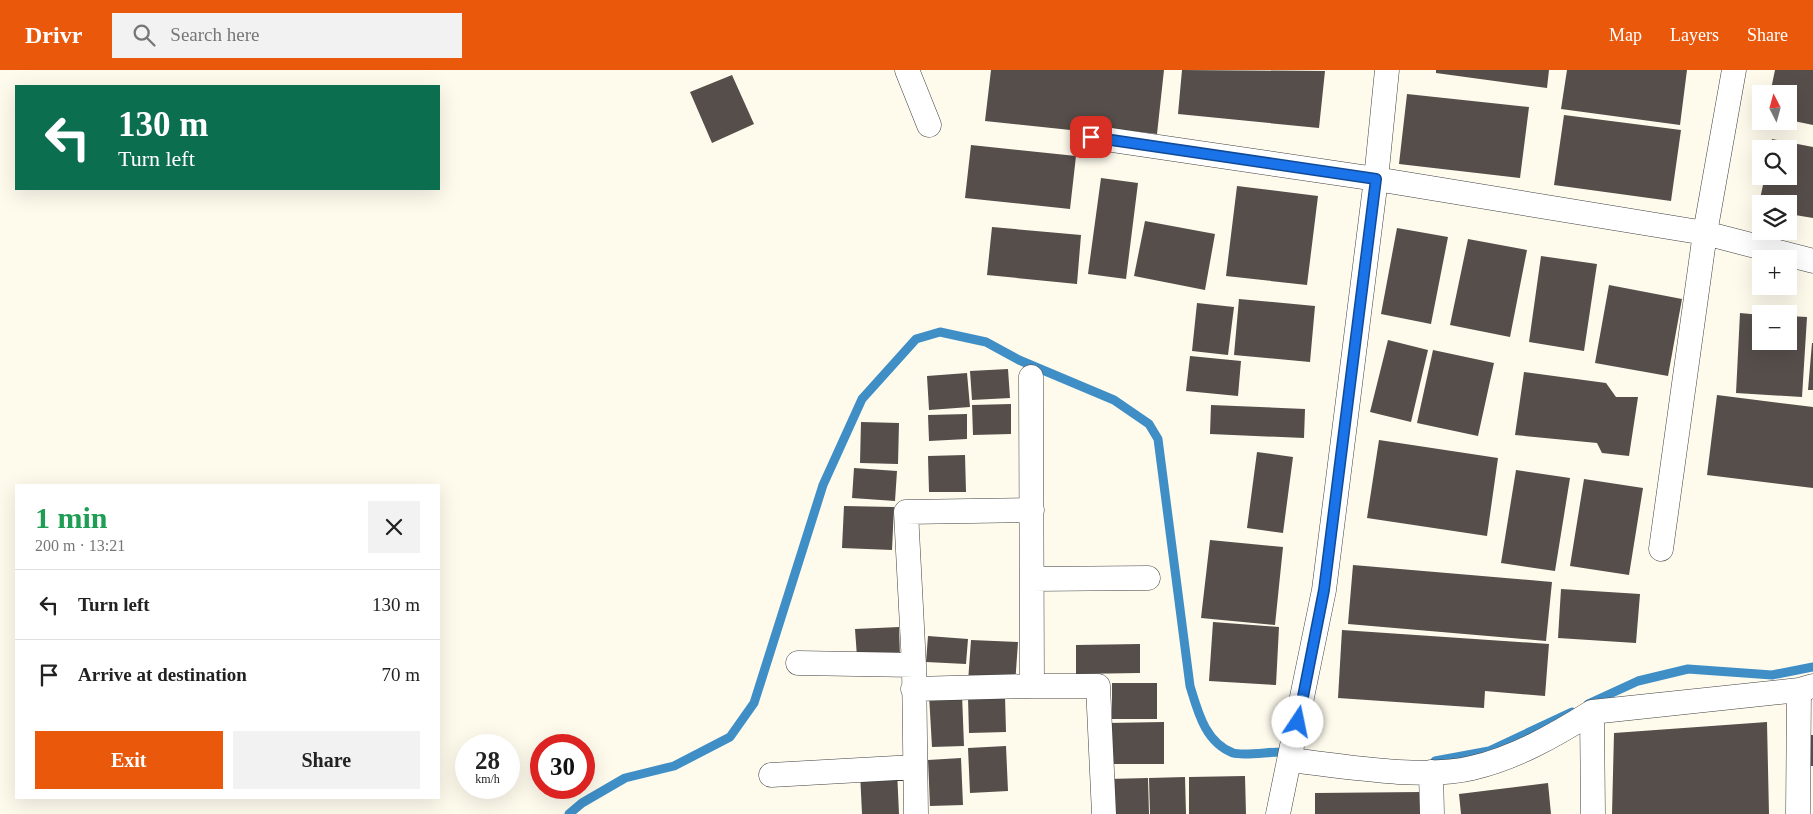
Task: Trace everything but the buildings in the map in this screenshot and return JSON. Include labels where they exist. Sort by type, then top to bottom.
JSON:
[{"type":"street","points":[[906,70],[929,125]]},
{"type":"street","points":[[1278,814],[1324,590],[1376,179],[1387,70]]},
{"type":"street","points":[[1661,549],[1705,233],[1734,70]]},
{"type":"street","points":[[1091,137],[1376,179],[1705,233],[1813,261]]},
{"type":"street","points":[[1032,377],[1032,686]]},
{"type":"street","points":[[916,814],[914,665],[906,512],[1032,510]]},
{"type":"street","points":[[1032,579],[1148,578]]},
{"type":"street","points":[[798,663],[914,665]]},
{"type":"street","points":[[913,689],[1098,686],[1104,814]]},
{"type":"street","points":[[1290,760],[1432,772],[1470,769],[1506,758],[1554,736],[1592,712],[1806,688],[1798,814]]},
{"type":"street","points":[[1592,712],[1593,814]]},
{"type":"street","points":[[771,774],[914,766]]},
{"type":"street","points":[[1432,772],[1432,814]]},
{"type":"waterway","points":[[569,814],[582,803],[625,778],[674,766],[730,737],[754,703],[823,485],[862,399],[916,339],[940,332],[986,342],[1019,360],[1114,400],[1149,424],[1158,439],[1190,686],[1200,716],[1209,734],[1216,742],[1233,753],[1280,752]]},
{"type":"waterway","points":[[1588,704],[1638,681],[1688,669],[1772,675],[1813,667]]},
{"type":"waterway","points":[[1435,761],[1489,751],[1572,712]]},
{"type":"route","points":[[1091,137],[1376,179],[1324,590],[1298,722]]}]
